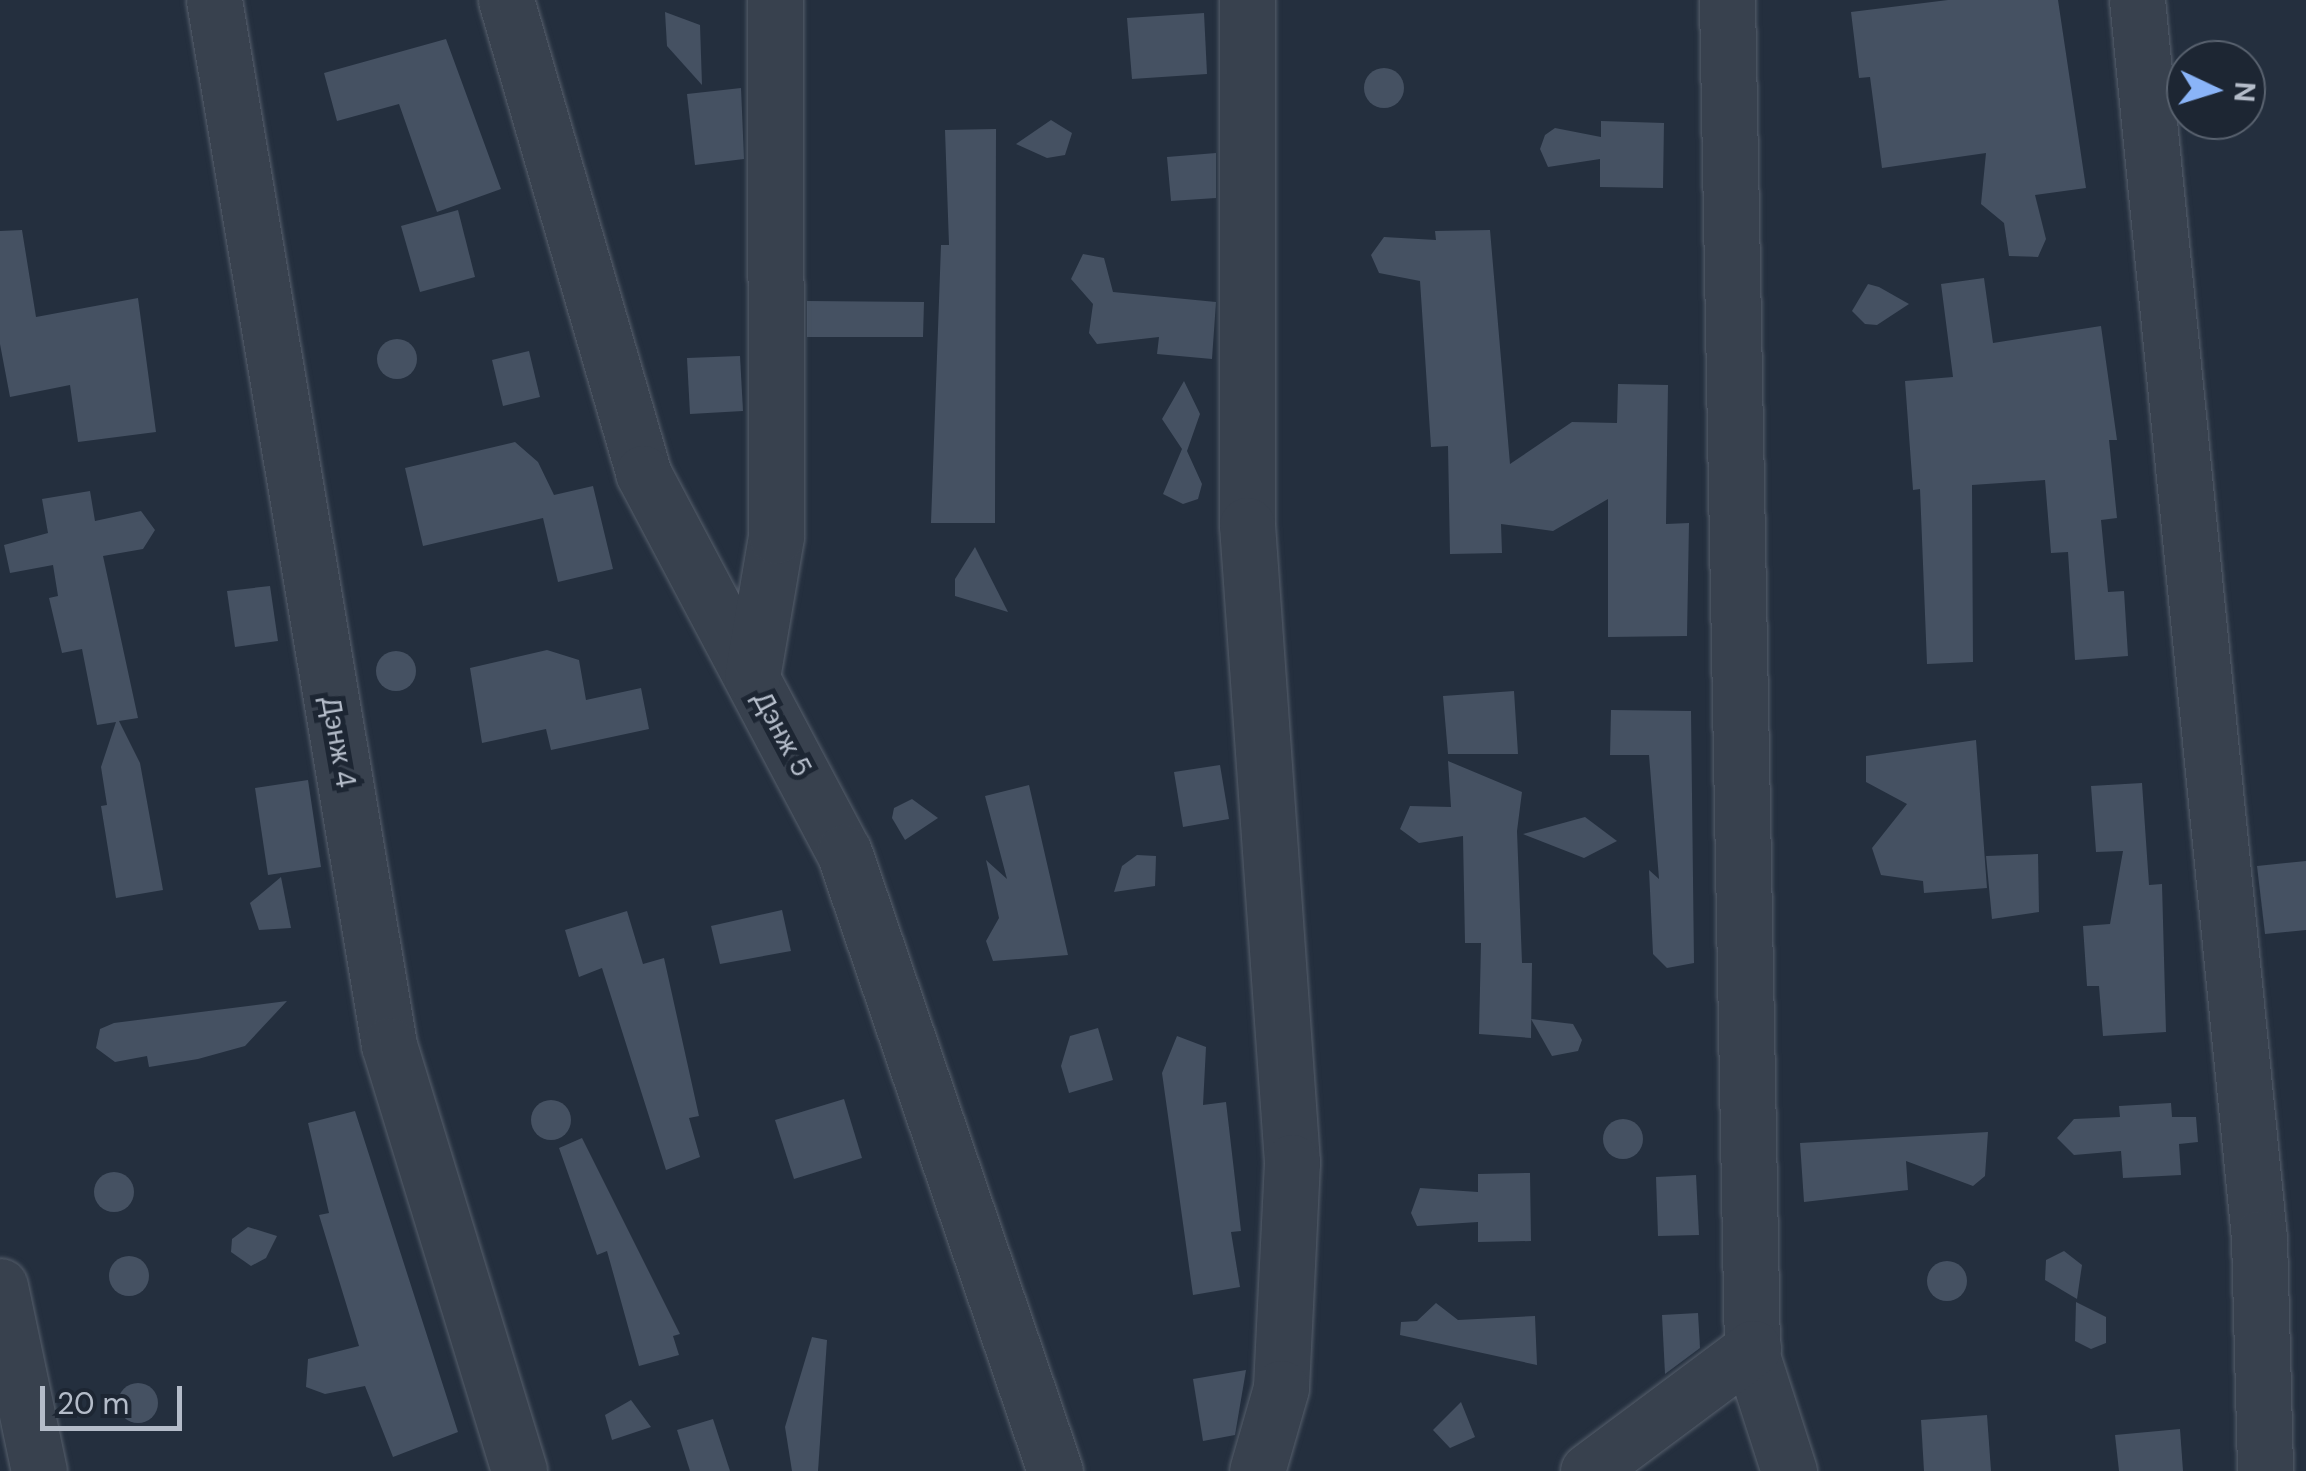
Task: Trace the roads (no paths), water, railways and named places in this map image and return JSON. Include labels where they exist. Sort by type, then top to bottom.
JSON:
[{"type":"street","name":"Дэнж 4","points":[[214,0],[389,1045],[519,1471]]},
{"type":"street","name":"Дэнж 5","points":[[506,0],[644,474],[844,852],[1055,1471]]},
{"type":"street","points":[[752,677],[776,536],[775,0]]},
{"type":"street","points":[[1247,0],[1247,525],[1292,1162],[1282,1388],[1257,1471]]},
{"type":"street","points":[[1727,0],[1753,1348],[1789,1471]]},
{"type":"street","points":[[2137,0],[2259,1238],[2265,1471]]},
{"type":"street","points":[[0,1286],[39,1471]]},
{"type":"street","points":[[1588,1471],[1753,1348]]}]
